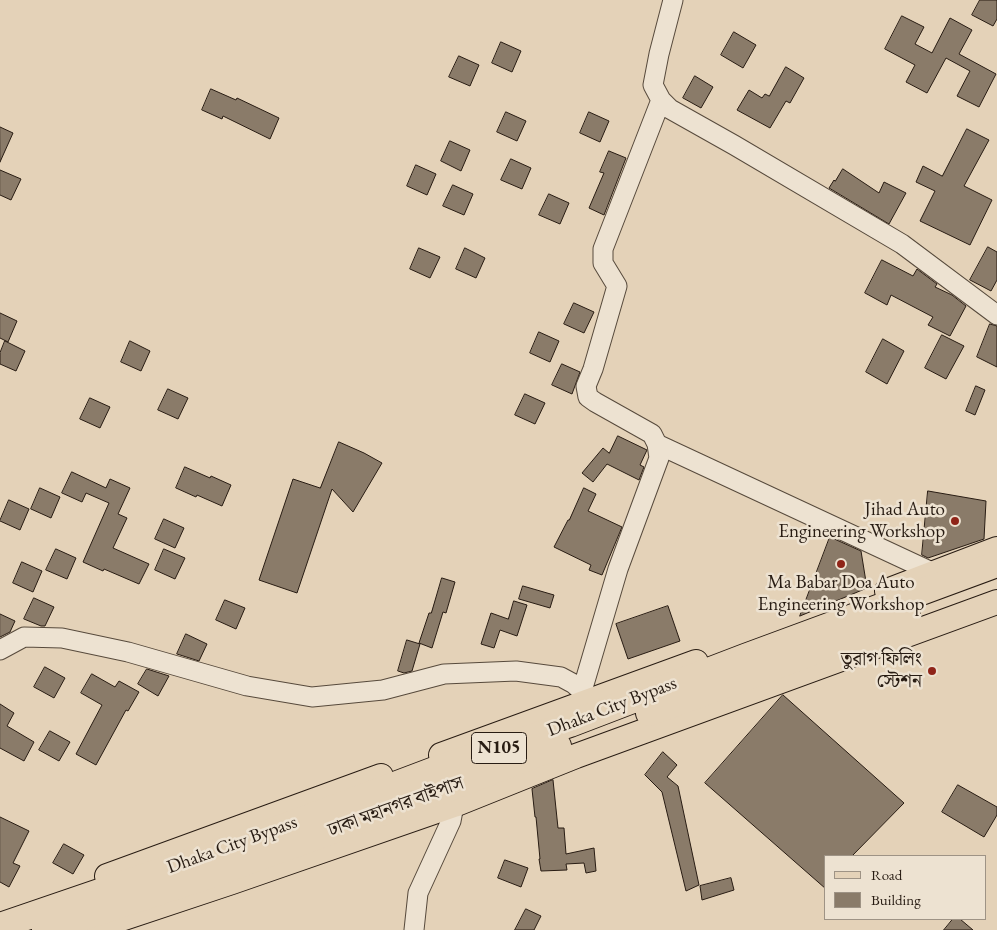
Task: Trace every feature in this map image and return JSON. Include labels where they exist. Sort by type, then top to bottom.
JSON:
[{"type":"highway","name":"Dhaka City Bypass","points":[[0,926],[228,848],[437,769],[570,724],[754,653],[997,564]]},
{"type":"highway","name":"ঢাকা মহানগর বাইপাস","points":[[45,930],[217,872],[455,786],[567,742],[758,673],[997,583]]},
{"type":"main road","points":[[0,915],[584,696],[748,644],[997,550]]},
{"type":"main road","points":[[88,930],[454,805],[576,756],[997,602]]},
{"type":"street","points":[[674,0],[659,54],[654,85],[661,100],[670,109],[902,244],[997,315]]},
{"type":"street","points":[[584,696],[618,569],[659,458],[657,444],[652,434],[594,402],[588,397],[586,386],[594,369],[617,286],[603,263],[603,249],[661,100]]},
{"type":"street","points":[[657,444],[934,573]]},
{"type":"street","points":[[0,650],[24,637],[62,638],[128,652],[247,686],[312,697],[384,690],[444,674],[516,671],[561,677],[574,684],[584,696]]},
{"type":"street","points":[[414,930],[418,893],[451,821],[454,805]]},
{"type":"building","points":[[980,0],[997,0],[997,19],[993,26],[972,15]]},
{"type":"building","points":[[902,16],[924,27],[915,44],[932,53],[950,18],[972,30],[959,54],[996,74],[979,107],[957,96],[970,71],[946,58],[927,93],[906,82],[915,65],[885,49]]},
{"type":"building","points":[[734,32],[756,45],[743,68],[721,55]]},
{"type":"building","points":[[501,42],[521,51],[512,72],[492,63]]},
{"type":"building","points":[[459,56],[479,65],[470,86],[449,77]]},
{"type":"building","points":[[786,67],[804,78],[790,103],[786,101],[770,128],[737,110],[749,90],[762,98],[765,94],[769,96]]},
{"type":"building","points":[[695,76],[713,87],[701,108],[683,98]]},
{"type":"building","points":[[211,89],[236,100],[237,98],[279,118],[270,139],[223,116],[222,119],[202,110]]},
{"type":"building","points":[[506,112],[526,121],[517,141],[497,132]]},
{"type":"building","points":[[589,112],[609,121],[600,142],[580,133]]},
{"type":"building","points":[[0,127],[13,133],[0,162]]},
{"type":"building","points":[[967,129],[989,140],[964,186],[992,200],[970,245],[920,221],[935,191],[916,182],[923,166],[942,176]]},
{"type":"building","points":[[450,141],[470,150],[461,171],[441,161]]},
{"type":"building","points":[[609,151],[626,158],[604,215],[589,208],[604,173],[600,172]]},
{"type":"building","points":[[511,159],[531,168],[522,189],[501,180]]},
{"type":"building","points":[[416,165],[436,174],[427,195],[407,186]]},
{"type":"building","points":[[843,169],[879,193],[884,182],[906,193],[889,224],[829,188]]},
{"type":"building","points":[[0,170],[21,179],[11,200],[0,195]]},
{"type":"building","points":[[453,185],[473,194],[464,215],[443,206]]},
{"type":"building","points":[[549,194],[569,203],[560,224],[539,215]]},
{"type":"building","points":[[988,247],[997,252],[997,280],[991,291],[970,280]]},
{"type":"building","points":[[419,248],[440,257],[430,278],[410,269]]},
{"type":"building","points":[[465,248],[485,258],[476,278],[456,269]]},
{"type":"building","points":[[882,260],[913,276],[917,269],[937,284],[935,287],[952,295],[966,306],[950,336],[928,325],[933,317],[891,295],[887,305],[865,293]]},
{"type":"building","points":[[574,303],[594,312],[584,333],[564,324]]},
{"type":"building","points":[[0,313],[17,321],[8,342],[0,338]]},
{"type":"building","points":[[990,324],[997,326],[997,367],[977,357]]},
{"type":"building","points":[[539,332],[559,341],[550,362],[530,353]]},
{"type":"building","points":[[942,335],[964,346],[946,379],[925,368]]},
{"type":"building","points":[[883,339],[904,351],[887,384],[866,372]]},
{"type":"building","points":[[5,341],[25,351],[16,371],[0,364],[0,353]]},
{"type":"building","points":[[130,341],[150,351],[141,371],[121,362]]},
{"type":"building","points":[[562,364],[580,372],[572,394],[552,385]]},
{"type":"building","points":[[976,386],[985,390],[975,415],[966,411]]},
{"type":"building","points":[[168,389],[188,398],[178,419],[158,410]]},
{"type":"building","points":[[525,394],[545,403],[535,424],[515,415]]},
{"type":"building","points":[[90,398],[110,407],[100,428],[80,419]]},
{"type":"building","points":[[618,436],[647,450],[640,465],[644,467],[639,480],[607,464],[593,482],[582,473],[603,448],[609,453]]},
{"type":"building","points":[[339,442],[382,463],[353,512],[332,489],[297,593],[259,580],[293,479],[320,488]]},
{"type":"building","points":[[185,467],[231,485],[222,506],[176,488]]},
{"type":"building","points":[[72,472],[106,488],[110,479],[130,488],[118,514],[127,518],[113,548],[149,564],[139,584],[83,562],[109,503],[86,493],[82,502],[62,493]]},
{"type":"building","points":[[40,488],[60,497],[51,518],[31,509]]},
{"type":"building","points":[[584,488],[596,494],[588,511],[622,527],[602,575],[589,570],[591,565],[554,547]]},
{"type":"building","name":"Jihad Auto Engineering Workshop","points":[[928,491],[986,501],[984,539],[928,558],[922,555]]},
{"type":"building","points":[[9,500],[29,509],[20,530],[0,521]]},
{"type":"building","points":[[164,519],[184,528],[175,548],[155,539]]},
{"type":"building","name":"Ma Babar Doa Auto Engineering Workshop","points":[[830,537],[861,551],[867,588],[800,616]]},
{"type":"building","points":[[56,549],[76,558],[67,579],[46,570]]},
{"type":"building","points":[[164,549],[185,558],[175,579],[155,570]]},
{"type":"building","points":[[22,562],[42,571],[33,592],[13,583]]},
{"type":"building","points":[[442,578],[455,582],[446,613],[443,612],[432,648],[419,643]]},
{"type":"building","points":[[523,586],[554,595],[550,608],[519,599]]},
{"type":"building","points":[[34,598],[54,607],[45,626],[24,619]]},
{"type":"building","points":[[225,600],[245,608],[236,629],[216,620]]},
{"type":"building","points":[[514,601],[527,605],[517,636],[500,630],[494,648],[481,644],[491,613],[508,619]]},
{"type":"building","points":[[668,606],[680,641],[628,659],[616,624]]},
{"type":"building","points":[[0,614],[15,621],[10,632],[0,637]]},
{"type":"building","points":[[186,634],[207,644],[199,661],[177,654]]},
{"type":"building","points":[[407,640],[420,644],[412,671],[404,673],[398,671]]},
{"type":"building","points":[[45,667],[65,678],[54,698],[34,687]]},
{"type":"building","points":[[147,669],[169,676],[158,696],[138,684]]},
{"type":"building","points":[[92,674],[115,687],[119,681],[139,692],[128,711],[126,710],[96,765],[76,754],[102,705],[81,693]]},
{"type":"building","points":[[783,695],[904,803],[853,855],[824,855],[824,887],[705,783]]},
{"type":"building","points":[[0,704],[14,713],[7,726],[34,742],[24,761],[0,748]]},
{"type":"building","points":[[50,731],[70,742],[59,761],[39,750]]},
{"type":"building","points":[[663,752],[677,765],[667,777],[678,786],[699,885],[686,891],[662,792],[645,775]]},
{"type":"building","points":[[553,780],[558,828],[564,828],[566,854],[594,848],[596,871],[586,873],[584,863],[566,864],[567,870],[541,871],[532,789]]},
{"type":"building","points":[[958,785],[997,807],[997,815],[984,837],[942,812]]},
{"type":"building","points":[[0,817],[29,831],[13,863],[20,866],[9,887],[0,882]]},
{"type":"building","points":[[64,844],[84,855],[73,874],[53,863]]},
{"type":"building","points":[[505,860],[528,868],[521,887],[498,878]]},
{"type":"building","points":[[731,878],[734,890],[702,900],[700,886]]},
{"type":"building","points":[[526,909],[541,916],[534,930],[515,930]]},
{"type":"building","points":[[952,920],[961,920],[973,930],[944,930]]},
{"type":"place","name":"Jihad Auto Engineering Workshop","points":[[955,521]]},
{"type":"place","name":"Ma Babar Doa Auto Engineering Workshop","points":[[841,564]]},
{"type":"place","name":"তুরাগ ফিলিং স্টেশন","points":[[932,671]]}]
